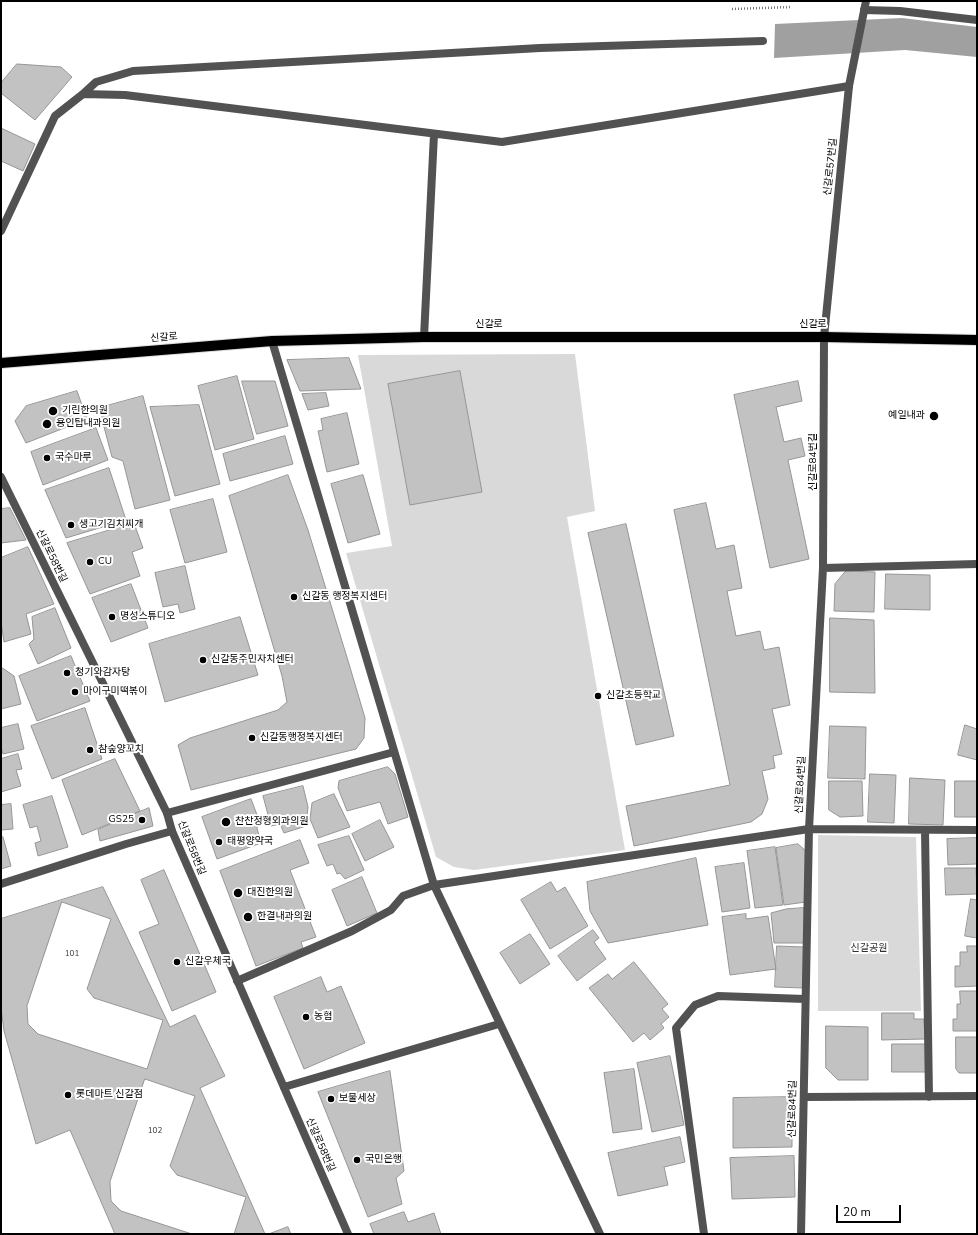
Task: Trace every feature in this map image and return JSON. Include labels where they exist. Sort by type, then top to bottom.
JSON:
[{"type":"main road","name":"신갈로","points":[[1,363],[272,341],[424,337],[824,337],[977,340]]},
{"type":"street","name":"신갈로57번길","points":[[824,337],[849,86],[866,1]]},
{"type":"street","points":[[863,13],[900,11],[977,20]]},
{"type":"street","points":[[1,231],[55,116],[84,94],[96,82],[132,71],[540,48],[763,41]]},
{"type":"street","points":[[84,94],[125,95],[502,142],[849,86]]},
{"type":"street","points":[[424,337],[434,134]]},
{"type":"street","name":"신갈로84번길","points":[[801,1234],[809,829],[823,568],[824,337]]},
{"type":"street","points":[[272,341],[434,885],[600,1234]]},
{"type":"street","name":"신갈로58번길","points":[[2,480],[167,813],[172,831],[348,1234]]},
{"type":"street","points":[[823,568],[977,564]]},
{"type":"street","points":[[167,813],[394,752]]},
{"type":"street","points":[[237,981],[352,931],[391,910],[403,896],[434,885],[809,829],[977,830]]},
{"type":"street","points":[[925,830],[929,1096]]},
{"type":"street","points":[[1,884],[126,844],[172,831]]},
{"type":"street","points":[[704,1234],[676,1028],[695,1005],[718,996],[806,999]]},
{"type":"street","points":[[284,1087],[499,1024]]},
{"type":"street","points":[[804,1097],[977,1096]]},
{"type":"path","points":[[732,9],[791,8]]},
{"type":"green space","points":[[575,354],[595,511],[567,517],[625,850],[474,870],[454,867],[436,857],[346,553],[392,546],[358,355]]},
{"type":"green space","name":"신갈공원","points":[[818,835],[916,837],[921,1011],[818,1011]]},
{"type":"shaded area","points":[[902,18],[977,27],[977,57],[905,50],[774,58],[775,24]]},
{"type":"building","points":[[17,64],[61,67],[72,77],[35,120],[1,93],[1,83]]},
{"type":"building","points":[[1,128],[35,144],[23,171],[1,161]]},
{"type":"building","points":[[349,358],[361,389],[300,391],[287,360]]},
{"type":"building","points":[[460,371],[482,492],[410,505],[388,384]]},
{"type":"building","points":[[237,376],[254,439],[215,450],[198,386]]},
{"type":"building","points":[[242,381],[275,381],[288,426],[257,434]]},
{"type":"building","points":[[798,381],[802,401],[776,407],[784,442],[801,438],[805,456],[788,460],[809,559],[770,568],[734,395]]},
{"type":"building","points":[[77,391],[87,419],[26,443],[15,421],[26,406]]},
{"type":"building","points":[[326,393],[329,406],[308,410],[302,394]]},
{"type":"building","points":[[143,396],[170,500],[135,509],[123,461],[112,457],[99,408]]},
{"type":"building","points":[[199,405],[220,484],[175,496],[150,407]]},
{"type":"building","points":[[347,413],[359,464],[327,472],[318,431],[323,430],[321,419]]},
{"type":"building","points":[[96,428],[108,460],[43,485],[31,452]]},
{"type":"building","points":[[285,436],[293,464],[230,481],[223,454]]},
{"type":"building","points":[[109,468],[126,520],[66,538],[45,490]]},
{"type":"building","name":"신갈동 행정복지센터","points":[[288,475],[308,530],[365,718],[364,738],[356,749],[191,790],[178,745],[190,738],[278,710],[287,702],[282,676],[229,496]]},
{"type":"building","points":[[363,475],[380,534],[348,543],[331,484]]},
{"type":"building","points":[[213,499],[227,552],[185,563],[170,510]]},
{"type":"building","points":[[706,503],[716,549],[734,545],[742,588],[727,591],[736,636],[760,631],[764,650],[779,647],[790,705],[772,709],[782,754],[773,756],[775,768],[762,771],[768,799],[762,814],[751,822],[634,846],[626,806],[730,785],[674,510]]},
{"type":"building","points":[[10,508],[26,540],[1,543],[1,509]]},
{"type":"building","points":[[134,523],[143,548],[132,552],[140,576],[90,594],[67,543]]},
{"type":"building","points":[[626,524],[674,736],[636,745],[588,533]]},
{"type":"building","points":[[28,547],[54,604],[26,614],[31,634],[4,642],[1,622],[1,558]]},
{"type":"building","points":[[185,566],[195,609],[180,613],[178,604],[163,607],[155,573]]},
{"type":"building","points":[[846,571],[875,572],[874,612],[834,611],[835,584]]},
{"type":"building","points":[[886,574],[930,575],[930,610],[885,609]]},
{"type":"building","points":[[131,584],[148,628],[111,642],[92,598]]},
{"type":"building","points":[[55,608],[71,648],[38,664],[29,644],[34,639],[32,617]]},
{"type":"building","name":"신갈동주민자치센터","points":[[240,617],[258,675],[165,702],[149,644]]},
{"type":"building","points":[[830,618],[874,620],[875,693],[830,692]]},
{"type":"building","points":[[71,656],[90,701],[37,721],[19,676]]},
{"type":"building","points":[[1,667],[14,676],[21,704],[1,709]]},
{"type":"building","points":[[85,708],[102,759],[52,779],[31,726]]},
{"type":"building","points":[[18,724],[24,749],[3,754],[1,747],[1,728]]},
{"type":"building","points":[[965,725],[977,729],[977,760],[958,755]]},
{"type":"building","points":[[830,726],[866,727],[865,779],[828,778]]},
{"type":"building","points":[[18,754],[22,769],[16,770],[21,786],[1,792],[1,759]]},
{"type":"building","points":[[115,759],[140,811],[82,835],[62,780]]},
{"type":"building","points":[[388,767],[395,774],[408,817],[388,824],[380,802],[347,811],[338,788],[339,781]]},
{"type":"building","points":[[870,774],[896,775],[894,823],[868,822]]},
{"type":"building","points":[[910,778],[945,780],[943,825],[909,824]]},
{"type":"building","points":[[829,781],[862,781],[863,816],[840,817],[829,810]]},
{"type":"building","points":[[955,781],[977,781],[977,817],[955,817]]},
{"type":"building","points":[[303,786],[308,807],[306,826],[284,833],[280,824],[271,826],[263,796]]},
{"type":"building","points":[[334,794],[350,827],[318,838],[310,819],[312,803]]},
{"type":"building","points":[[52,796],[68,847],[38,856],[35,843],[41,841],[37,826],[30,828],[23,805]]},
{"type":"building","points":[[251,799],[259,820],[257,828],[261,843],[217,859],[202,817]]},
{"type":"building","points":[[11,804],[13,829],[1,830],[1,805]]},
{"type":"building","points":[[149,808],[153,826],[100,841],[98,830]]},
{"type":"building","points":[[380,820],[394,847],[365,861],[352,834]]},
{"type":"building","points":[[349,836],[364,870],[345,879],[340,873],[337,874],[333,864],[327,866],[318,845]]},
{"type":"building","points":[[3,837],[11,866],[1,869],[1,838]]},
{"type":"building","points":[[977,838],[977,864],[948,865],[947,839]]},
{"type":"building","points":[[300,840],[309,863],[290,870],[316,937],[301,942],[303,948],[256,966],[220,871]]},
{"type":"building","points":[[798,844],[806,851],[806,902],[784,905],[776,848]]},
{"type":"building","points":[[775,847],[783,905],[755,908],[747,851]]},
{"type":"building","points":[[696,858],[708,925],[608,943],[590,911],[587,882]]},
{"type":"building","points":[[744,863],[750,908],[722,912],[715,867]]},
{"type":"building","points":[[945,868],[976,868],[977,894],[946,895]]},
{"type":"building","name":"신갈우체국","points":[[164,870],[216,992],[172,1011],[139,932],[159,924],[141,880]]},
{"type":"building","points":[[362,877],[377,913],[347,926],[332,890]]},
{"type":"building","points":[[551,882],[557,892],[565,887],[588,926],[550,949],[521,900]]},
{"type":"building","points":[[103,887],[170,1027],[195,1015],[225,1076],[200,1088],[265,1234],[115,1234],[70,1130],[36,1144],[4,1031],[1,1008],[1,919]]},
{"type":"building","points":[[971,899],[977,900],[977,938],[965,936]]},
{"type":"building","points":[[62,902],[111,919],[87,989],[94,998],[163,1020],[147,1069],[38,1034],[28,1024],[27,1006]]},
{"type":"building","points":[[804,908],[805,943],[774,943],[771,913],[786,909]]},
{"type":"building","points":[[746,914],[746,919],[768,916],[776,969],[730,975],[722,917]]},
{"type":"building","points":[[593,930],[599,938],[594,942],[606,959],[577,981],[558,956]]},
{"type":"building","points":[[530,934],[550,964],[520,984],[500,953]]},
{"type":"building","points":[[777,946],[804,947],[803,988],[775,987]]},
{"type":"building","points":[[967,946],[977,946],[977,986],[955,987],[955,966],[960,966],[960,952],[967,952]]},
{"type":"building","points":[[634,962],[668,1004],[662,1009],[669,1017],[661,1024],[664,1028],[650,1040],[644,1033],[633,1042],[589,988],[608,974],[612,979]]},
{"type":"building","points":[[321,977],[327,992],[341,986],[365,1043],[304,1069],[274,997]]},
{"type":"building","points":[[960,991],[977,991],[977,1031],[953,1031],[953,1019],[957,1019],[957,1004],[960,1004]]},
{"type":"building","points":[[882,1013],[914,1013],[914,1019],[924,1019],[925,1039],[882,1040]]},
{"type":"building","points":[[826,1026],[868,1027],[868,1080],[838,1080],[826,1068]]},
{"type":"building","points":[[956,1037],[977,1037],[977,1073],[959,1073],[956,1069]]},
{"type":"building","points":[[892,1044],[926,1044],[926,1072],[892,1072]]},
{"type":"building","points":[[670,1056],[684,1125],[652,1132],[637,1063]]},
{"type":"building","points":[[634,1069],[642,1129],[613,1133],[604,1073]]},
{"type":"building","points":[[390,1071],[404,1171],[396,1178],[402,1204],[368,1217],[318,1092]]},
{"type":"building","points":[[145,1079],[195,1096],[170,1166],[177,1175],[246,1197],[234,1234],[192,1234],[121,1211],[111,1201],[110,1182]]},
{"type":"building","points":[[792,1097],[792,1147],[733,1148],[733,1098]]},
{"type":"building","points":[[680,1137],[685,1162],[664,1167],[668,1185],[618,1196],[608,1153]]},
{"type":"building","points":[[794,1156],[795,1197],[732,1199],[730,1158]]},
{"type":"building","points":[[404,1212],[408,1222],[434,1213],[441,1234],[374,1234],[370,1224]]},
{"type":"building","points":[[288,1227],[291,1234],[269,1234]]},
{"type":"place","name":"기린한의원","points":[[53,411]]},
{"type":"place","name":"예일내과","points":[[934,416]]},
{"type":"place","name":"용인탑내과의원","points":[[47,424]]},
{"type":"place","name":"국수마루","points":[[47,458]]},
{"type":"place","name":"생고기김치찌개","points":[[71,525]]},
{"type":"place","name":"CU","points":[[90,562]]},
{"type":"place","name":"신갈동 행정복지센터","points":[[294,597]]},
{"type":"place","name":"명성스튜디오","points":[[112,617]]},
{"type":"place","name":"신갈동주민자치센터","points":[[203,660]]},
{"type":"place","name":"청기와감자탕","points":[[67,673]]},
{"type":"place","name":"마이구미떡볶이","points":[[75,692]]},
{"type":"place","name":"신갈초등학교","points":[[598,696]]},
{"type":"place","name":"신갈동행정복지센터","points":[[252,738]]},
{"type":"place","name":"참숲양꼬치","points":[[90,750]]},
{"type":"place","name":"GS25","points":[[142,820]]},
{"type":"place","name":"찬찬정형외과의원","points":[[226,822]]},
{"type":"place","name":"태평양약국","points":[[219,842]]},
{"type":"place","name":"대진한의원","points":[[238,893]]},
{"type":"place","name":"한결내과의원","points":[[248,917]]},
{"type":"place","name":"신갈우체국","points":[[177,962]]},
{"type":"place","name":"농협","points":[[306,1017]]},
{"type":"place","name":"롯데마트 신갈점","points":[[68,1095]]},
{"type":"place","name":"보물세상","points":[[331,1099]]},
{"type":"place","name":"국민은행","points":[[357,1160]]}]
